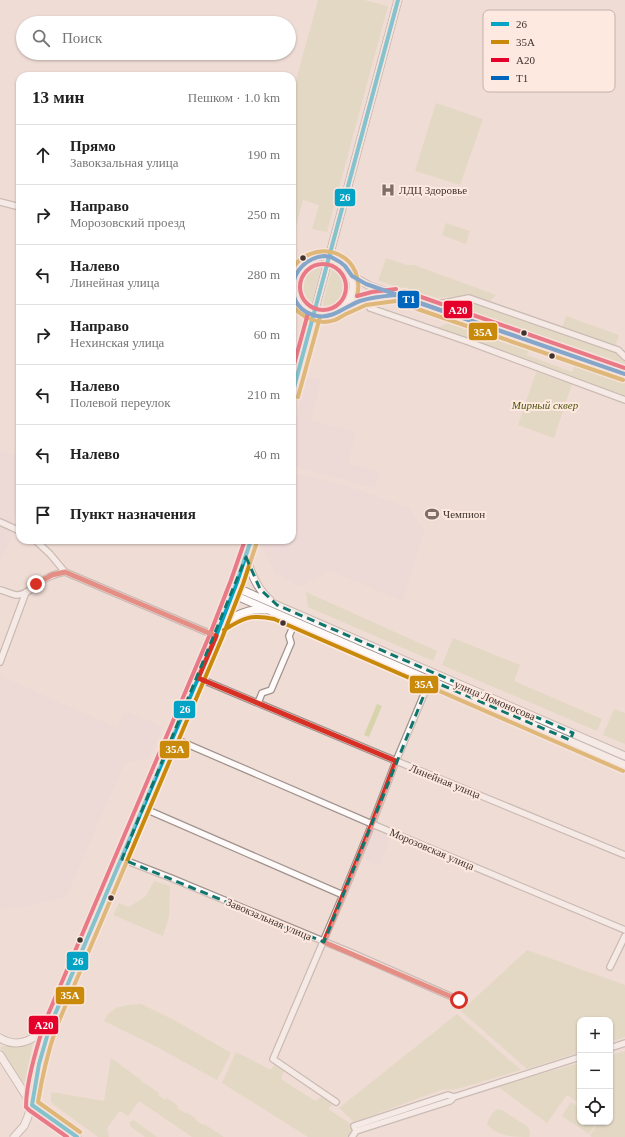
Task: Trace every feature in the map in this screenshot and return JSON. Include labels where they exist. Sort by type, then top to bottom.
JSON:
[{"type":"main road","points":[[296,380],[398,0]]},
{"type":"main road","points":[[296,269],[312,258],[323,256],[336,259],[342,263],[347,268],[352,281],[352,293],[343,309]]},
{"type":"main road","points":[[350,275],[370,286],[625,374]]},
{"type":"main road","points":[[296,298],[304,310],[320,316],[332,315],[357,302],[369,298],[396,295]]},
{"type":"main road","points":[[14,1137],[28,1119],[39,1064],[50,1026],[216,636],[250,544]]},
{"type":"main road","name":"улица Ломоносова","points":[[246,557],[253,576],[260,589],[265,596],[277,605]]},
{"type":"main road","name":"улица Ломоносова","points":[[235,587],[625,756]]},
{"type":"main road","name":"улица Ломоносова","points":[[232,594],[625,765]]},
{"type":"main road","name":"улица Ломоносова","points":[[220,625],[237,615],[251,610],[262,610],[276,613]]},
{"type":"main road","points":[[352,646],[356,639]]},
{"type":"main road","points":[[570,740],[573,733]]},
{"type":"main road","points":[[0,1038],[10,1042],[19,1043],[33,1039],[50,1026]]},
{"type":"main road","points":[[0,1055],[32,1105],[77,1137]]},
{"type":"street","points":[[0,202],[16,206]]},
{"type":"street","points":[[369,298],[370,308],[625,400]]},
{"type":"street","points":[[428,306],[469,298],[618,350],[625,357]]},
{"type":"street","points":[[0,522],[16,530]]},
{"type":"street","points":[[39,544],[65,572],[216,636]]},
{"type":"street","points":[[0,590],[16,594],[26,592],[52,575],[65,572]]},
{"type":"street","points":[[0,662],[26,592]]},
{"type":"street","points":[[258,703],[262,693],[271,690],[291,643],[289,636],[295,622]]},
{"type":"street","name":"Линейная улица","points":[[198,678],[625,855]]},
{"type":"street","points":[[336,1102],[273,1059],[324,942],[430,680]]},
{"type":"street","name":"Морозовская улица","points":[[173,738],[372,824],[625,930]]},
{"type":"street","points":[[143,808],[343,895]]},
{"type":"street","name":"Завокзальная улица","points":[[122,859],[324,942],[459,1000]]},
{"type":"street","points":[[610,967],[625,936]]},
{"type":"street","points":[[613,1047],[625,1043]]},
{"type":"street","points":[[352,1137],[356,1131],[354,1126],[448,1096],[454,1097],[577,1058]]},
{"type":"highlighted area","points":[[246,557],[260,589],[277,605],[573,733],[570,740],[430,680],[324,942],[122,859]]},
{"type":"shaded area","points":[[307,377],[321,380],[311,420],[356,432],[348,463],[380,472],[375,488],[296,467],[296,419]]},
{"type":"shaded area","points":[[0,450],[16,456],[16,514],[12,525],[0,519]]},
{"type":"shaded area","points":[[296,474],[348,486],[409,508],[424,531],[403,601],[331,571],[301,586],[276,574],[261,545],[296,544]]},
{"type":"shaded area","points":[[0,525],[15,532],[0,561]]},
{"type":"shaded area","points":[[0,676],[117,728],[125,711],[163,727],[149,759],[125,762],[66,897],[24,907],[0,909]]},
{"type":"shaded area","points":[[374,827],[392,834],[379,866],[361,858]]},
{"type":"green space","points":[[318,0],[364,0],[388,6],[327,232],[312,229],[319,205],[303,200],[296,226],[296,80]]},
{"type":"green space","points":[[436,103],[483,119],[460,185],[415,171]]},
{"type":"green space","points":[[446,223],[470,231],[466,244],[442,235]]},
{"type":"green space","points":[[386,258],[407,265],[414,265],[496,295],[490,301],[470,295],[438,298],[378,281]]},
{"type":"green space","points":[[322,264],[311,304],[304,299],[300,293],[300,280],[302,274],[307,269]]},
{"type":"green space","points":[[332,267],[340,271],[344,278],[347,285],[346,292],[344,299],[339,304],[322,308]]},
{"type":"green space","points":[[471,300],[619,354],[625,360],[625,369],[441,306]]},
{"type":"green space","points":[[566,316],[619,335],[615,347],[562,328]]},
{"type":"green space","points":[[454,321],[529,349],[527,355],[572,372],[575,365],[625,383],[625,397],[437,328]]},
{"type":"green space","name":"Мирный сквер","points":[[536,372],[572,384],[554,438],[518,425]]},
{"type":"green space","points":[[306,592],[437,651],[433,661],[308,607]]},
{"type":"green space","points":[[453,638],[520,665],[514,681],[602,719],[597,731],[442,665]]},
{"type":"green space","points":[[358,643],[568,734],[567,736],[357,645]]},
{"type":"green space","points":[[377,704],[382,706],[369,737],[364,735]]},
{"type":"green space","points":[[614,709],[625,713],[625,744],[603,735]]},
{"type":"green space","points":[[154,881],[170,886],[169,917],[163,936],[113,915],[119,903],[129,907],[146,896]]},
{"type":"green space","points":[[527,950],[625,985],[625,1037],[613,1041],[613,1017],[577,1017],[577,1053],[527,1069],[461,1011]]},
{"type":"green space","points":[[141,1004],[176,1021],[231,1053],[217,1080],[157,1047],[104,1021],[115,1009],[124,1006]]},
{"type":"green space","points":[[457,1014],[521,1070],[457,1089],[441,1090],[354,1122],[339,1108]]},
{"type":"green space","points":[[33,1043],[25,1082],[23,1082],[0,1048],[2,1046],[18,1046]]},
{"type":"green space","points":[[625,1051],[625,1137],[592,1137],[590,1136],[596,1125],[613,1125],[613,1054]]},
{"type":"green space","points":[[236,1052],[271,1070],[274,1065],[279,1066],[284,1071],[281,1079],[315,1101],[322,1096],[332,1102],[332,1105],[328,1109],[351,1124],[352,1132],[348,1137],[308,1137],[222,1083]]},
{"type":"green space","points":[[111,1058],[159,1093],[158,1095],[165,1100],[167,1098],[178,1106],[177,1108],[185,1113],[186,1112],[203,1125],[204,1124],[224,1137],[192,1137],[139,1101],[128,1116],[120,1111],[107,1128],[109,1137],[98,1137],[53,1104],[51,1101],[51,1092],[104,1101]]},
{"type":"green space","points":[[577,1064],[577,1102],[567,1095],[547,1123],[497,1086]]},
{"type":"green space","points":[[571,1102],[577,1106],[577,1125],[595,1125],[589,1134],[562,1116]]},
{"type":"green space","points":[[498,1109],[502,1110],[528,1127],[530,1132],[529,1137],[517,1137],[501,1134],[496,1132],[487,1124],[493,1113]]},
{"type":"green space","points":[[133,1120],[157,1137],[145,1137],[130,1126],[130,1122]]},
{"type":"transit line","name":"26","points":[[296,380],[398,0]]},
{"type":"transit line","name":"35А","points":[[296,264],[310,254],[320,251],[331,252],[341,256],[349,262],[355,271],[358,285],[357,296]]},
{"type":"transit line","name":"Т1","points":[[296,300],[305,312],[317,316],[328,316],[360,301],[396,295],[625,374],[366,284],[352,276],[340,262],[331,257],[324,256]]},
{"type":"transit line","name":"Т1","points":[[296,275],[302,266],[312,259],[324,256]]},
{"type":"transit line","name":"А20","points":[[328,264],[340,270],[345,278],[346,287],[345,296],[340,304],[332,309],[318,310],[306,304],[301,296],[300,282],[306,270],[314,265],[328,264]]},
{"type":"transit line","name":"А20","points":[[357,296],[372,292],[396,289]]},
{"type":"transit line","name":"А20","points":[[404,291],[625,368]]},
{"type":"transit line","name":"35А","points":[[346,314],[366,305],[396,301]]},
{"type":"transit line","name":"35А","points":[[400,303],[623,380]]},
{"type":"transit line","name":"35А","points":[[296,309],[305,317],[323,322],[336,320],[346,314]]},
{"type":"transit line","name":"А20","points":[[296,357],[308,313]]},
{"type":"transit line","name":"35А","points":[[298,397],[320,317]]},
{"type":"transit line","name":"А20","points":[[67,1137],[26,1107],[26,1097],[30,1076],[41,1033],[210,634],[244,544]]},
{"type":"transit line","name":"26","points":[[32,1105],[39,1064],[50,1026],[216,636],[250,544]]},
{"type":"transit line","name":"35А","points":[[80,1132],[38,1102],[41,1083],[53,1037],[222,638],[256,544]]},
{"type":"transit line","name":"35А","points":[[224,630],[248,618],[259,617],[274,619],[623,771]]},
{"type":"transit line","name":"26","points":[[32,1105],[77,1137]]},
{"type":"place","name":"ЛДЦ Здоровье","points":[[388,190]]},
{"type":"place","name":"Чемпион","points":[[432,514]]},
{"type":"route","points":[[36,584],[52,575],[65,572],[216,636],[198,678],[396,761],[324,942],[459,1000]]}]
